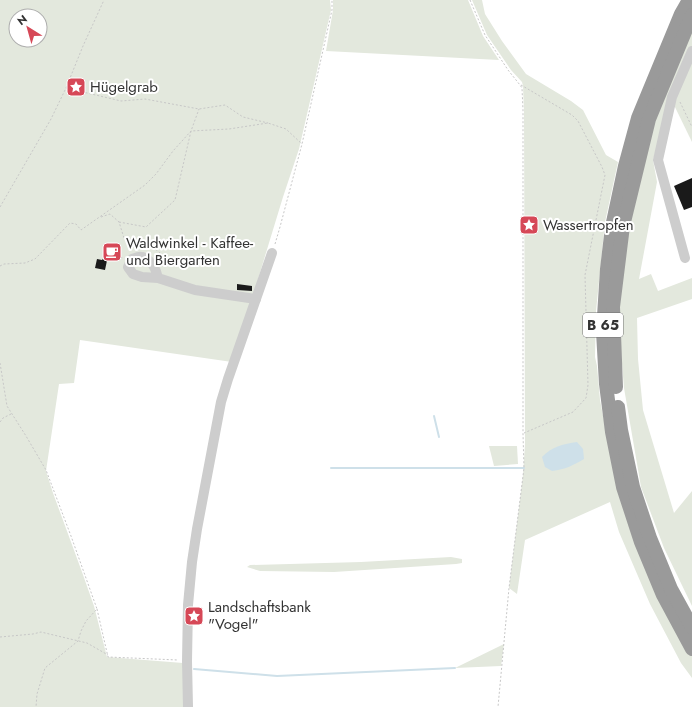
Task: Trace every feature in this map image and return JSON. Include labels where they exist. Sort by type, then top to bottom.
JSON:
[{"type":"highway","name":"B 65","points":[[689,0],[681,14],[638,118],[625,166],[612,228],[607,270],[603,332],[606,384],[612,432],[623,487],[641,542],[662,595],[692,648]]},
{"type":"highway","name":"B 65","points":[[692,15],[649,119],[623,226],[613,307],[615,381],[621,430],[633,487],[650,538],[671,589],[692,627]]},
{"type":"street","points":[[685,258],[658,160],[672,97],[692,51]]},
{"type":"street","points":[[188,707],[188,605],[197,529],[221,402],[272,253]]},
{"type":"street","points":[[157,273],[195,290],[256,299]]},
{"type":"path","points":[[0,207],[51,119],[104,0]]},
{"type":"path","points":[[272,253],[302,144],[332,10],[332,0]]},
{"type":"path","points":[[470,0],[485,35],[522,88],[523,110],[524,468],[498,707]]},
{"type":"path","points":[[520,85],[572,115],[578,121],[605,175],[585,275],[588,385],[586,398],[573,412],[523,434]]},
{"type":"path","points":[[66,88],[121,101],[145,99],[199,109],[225,105],[243,117],[286,129],[302,144]]},
{"type":"path","points":[[676,88],[680,104],[692,127]]},
{"type":"path","points":[[99,218],[110,214],[120,222],[146,227],[175,200],[191,131],[199,109]]},
{"type":"path","points":[[0,266],[4,264],[25,263],[35,260],[70,223],[76,224],[81,230],[99,218],[145,185],[156,174],[172,151],[191,131],[229,129],[268,123]]},
{"type":"path","points":[[120,222],[124,238],[158,250],[163,256],[157,273]]},
{"type":"path","points":[[0,363],[7,406],[46,470],[97,609],[108,656]]},
{"type":"path","points":[[0,422],[3,418],[11,414]]},
{"type":"path","points":[[36,707],[37,694],[45,668],[78,641],[86,621],[97,609]]},
{"type":"path","points":[[0,637],[41,632],[87,643],[108,656],[187,661]]},
{"type":"shaded area","points":[[0,0],[330,0],[331,10],[299,149],[232,362],[80,340],[74,383],[59,384],[46,471],[94,606],[107,657],[183,663],[185,707],[0,707]]},
{"type":"shaded area","points":[[333,0],[468,0],[483,36],[499,60],[326,51],[333,10]]},
{"type":"shaded area","points":[[472,0],[482,0],[485,14],[526,74],[571,101],[583,110],[606,155],[618,162],[605,222],[596,311],[595,357],[600,400],[613,468],[673,623],[692,656],[692,678],[681,663],[650,604],[619,532],[610,502],[525,540],[517,594],[509,588],[523,475],[525,444],[523,86],[522,82],[511,70],[487,35]]},
{"type":"shaded area","points":[[692,15],[692,51],[672,97],[653,160],[657,182],[639,279],[651,274],[658,291],[692,278],[692,299],[637,318],[638,359],[643,410],[674,513],[692,491],[692,606],[664,548],[641,487],[624,388],[619,327],[623,226],[649,119]]},
{"type":"shaded area","points":[[692,59],[692,142],[673,103]]},
{"type":"shaded area","points":[[577,442],[583,449],[584,459],[569,467],[557,470],[552,471],[545,467],[542,457],[546,453],[558,446]]},
{"type":"shaded area","points":[[489,446],[517,446],[518,464],[494,466]]},
{"type":"shaded area","points":[[451,557],[462,559],[462,563],[334,572],[260,571],[247,567],[250,565],[361,562]]},
{"type":"shaded area","points":[[504,644],[501,666],[455,668]]},
{"type":"building","points":[[692,178],[692,207],[684,210],[674,186]]},
{"type":"building","points":[[109,251],[105,270],[95,268],[97,259],[102,260]]},
{"type":"building","points":[[237,284],[252,286],[252,291],[237,290]]},
{"type":"waterway","points":[[434,416],[439,437]]},
{"type":"waterway","points":[[331,468],[524,468]]},
{"type":"waterway","points":[[194,669],[277,676],[455,668]]},
{"type":"place","name":"Hügelgrab","points":[[76,87]]},
{"type":"place","name":"Wassertropfen","points":[[529,225]]},
{"type":"place","name":"Waldwinkel - Kaffee- und Biergarten","points":[[112,252]]},
{"type":"place","name":"Landschaftsbank \"Vogel\"","points":[[194,616]]}]
